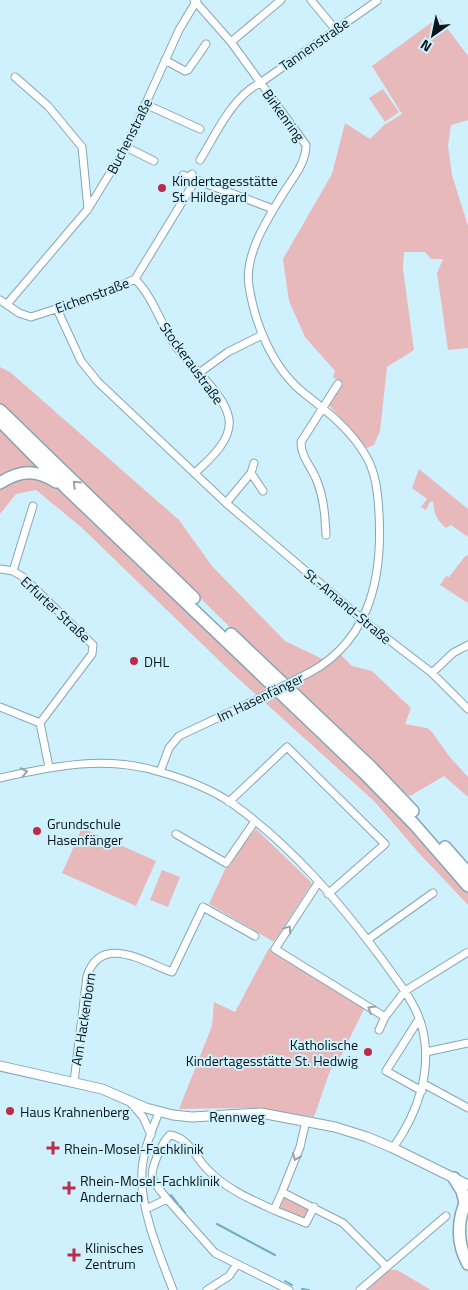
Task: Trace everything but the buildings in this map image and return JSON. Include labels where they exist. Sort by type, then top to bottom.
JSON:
[{"type":"highway","points":[[0,410],[370,767],[468,873]]},
{"type":"highway","points":[[0,421],[66,488],[364,773],[414,824],[468,886]]},
{"type":"highway","points":[[0,483],[12,475],[28,472],[49,478],[66,488]]},
{"type":"highway","points":[[454,1178],[462,1191],[467,1206],[460,1226],[460,1243],[468,1264]]},
{"type":"street","points":[[230,42],[281,0]]},
{"type":"street","points":[[311,0],[335,29]]},
{"type":"street","name":"Birkenring","points":[[195,1],[230,42],[306,145],[303,160],[273,209],[258,240],[249,265],[248,284],[262,335],[283,371],[304,394],[323,406],[354,439],[374,472],[380,529],[379,571],[363,620]]},
{"type":"street","name":"Buchenstraße","points":[[8,303],[88,209],[126,147],[165,60],[195,1]]},
{"type":"street","name":"Tannenstraße","points":[[200,160],[232,109],[248,89],[260,83],[377,1]]},
{"type":"street","points":[[165,60],[185,71],[188,70],[206,44]]},
{"type":"street","name":"Buchenstraße","points":[[15,77],[48,106],[82,147],[88,209]]},
{"type":"street","points":[[145,104],[200,129]]},
{"type":"street","points":[[126,147],[154,161]]},
{"type":"street","points":[[183,175],[273,209]]},
{"type":"street","name":"Eichenstraße","points":[[0,300],[8,303],[18,313],[31,317],[119,288],[135,279],[193,178]]},
{"type":"street","name":"Stockeraustraße","points":[[135,279],[146,290],[162,325],[177,348],[224,404],[229,420],[226,437],[213,456],[196,472]]},
{"type":"street","name":"St.-Amand-Straße","points":[[56,309],[81,361],[98,382],[196,472],[226,503],[363,620],[432,673],[468,709]]},
{"type":"street","points":[[199,373],[228,352],[262,335]]},
{"type":"street","points":[[326,535],[325,509],[317,480],[301,452],[301,442],[338,384]]},
{"type":"street","points":[[226,503],[251,473],[254,463]]},
{"type":"street","points":[[251,473],[263,491]]},
{"type":"street","name":"Erfurter Straße","points":[[13,571],[33,506]]},
{"type":"street","name":"Erfurter Straße","points":[[0,568],[13,571],[29,582],[93,645],[92,654],[88,660],[40,723]]},
{"type":"street","name":"Im Hasenfänger","points":[[160,772],[169,748],[179,736],[260,698],[327,662],[363,620]]},
{"type":"street","points":[[432,673],[453,653],[468,645]]},
{"type":"street","points":[[0,707],[40,723],[49,767]]},
{"type":"street","points":[[229,802],[287,747],[385,844],[328,894]]},
{"type":"street","points":[[0,778],[49,767],[89,762],[110,763],[160,772],[206,789],[229,802],[255,821],[293,856],[367,940],[405,991],[419,1019],[426,1052],[423,1088],[402,1136],[393,1148]]},
{"type":"street","points":[[176,834],[226,863],[255,821]]},
{"type":"street","points":[[318,883],[275,948],[385,1017]]},
{"type":"street","points":[[367,940],[433,893]]},
{"type":"street","name":"Am Hackenborn","points":[[74,1082],[87,976],[90,966],[99,957],[110,952],[124,953],[172,972],[203,907],[256,936]]},
{"type":"street","points":[[379,1030],[385,1017],[405,991],[468,952]]},
{"type":"street","points":[[419,1019],[386,1071],[468,1108]]},
{"type":"street","points":[[426,1052],[468,1043]]},
{"type":"street","name":"Rennweg","points":[[0,1066],[102,1089],[159,1112],[192,1116],[248,1113],[306,1121],[367,1137],[468,1185]]},
{"type":"street","points":[[128,1100],[143,1118],[151,1135]]},
{"type":"street","points":[[159,1112],[142,1169],[141,1185],[146,1209],[173,1290]]},
{"type":"street","points":[[274,1210],[300,1147],[306,1121]]},
{"type":"street","points":[[289,1290],[215,1253],[167,1199],[153,1180],[152,1173],[165,1139],[170,1135],[182,1140],[220,1182],[236,1192],[306,1223],[314,1207]]},
{"type":"street","points":[[282,1192],[342,1223],[387,1267]]},
{"type":"street","points":[[146,1209],[167,1199]]},
{"type":"street","points":[[360,1290],[446,1216]]},
{"type":"street","points":[[207,1290],[229,1276],[237,1264]]},
{"type":"shaded area","points":[[439,17],[468,56],[468,120],[451,125],[448,146],[452,175],[468,226],[468,348],[448,350],[437,273],[443,259],[431,259],[425,252],[404,252],[403,269],[414,350],[387,367],[380,431],[374,445],[367,448],[328,404],[342,385],[333,377],[335,371],[305,337],[289,301],[283,259],[332,174],[345,123],[370,139],[384,125],[402,114],[372,66]]},
{"type":"shaded area","points":[[383,89],[399,112],[385,122],[369,98]]},
{"type":"shaded area","points":[[0,367],[10,372],[179,520],[212,566],[285,641],[331,663],[340,654],[352,666],[372,671],[411,708],[405,724],[427,728],[432,732],[449,756],[468,777],[468,797],[444,776],[410,796],[397,790],[0,403]]},
{"type":"shaded area","points":[[0,429],[44,470],[0,480]]},
{"type":"shaded area","points":[[419,469],[468,509],[468,537],[451,525],[446,528],[443,525],[436,516],[433,501],[430,502],[426,510],[421,507],[427,499],[412,488]]},
{"type":"shaded area","points":[[23,474],[58,486],[381,793],[468,891],[468,905],[418,852],[374,801],[232,673],[81,527],[36,490],[16,494],[0,514],[0,486]]},
{"type":"shaded area","points":[[466,555],[468,557],[468,603],[440,585],[446,576],[449,577]]},
{"type":"shaded area","points":[[82,828],[156,861],[136,906],[62,873]]},
{"type":"shaded area","points":[[256,829],[312,883],[274,942],[209,904],[227,865],[230,866],[239,849]]},
{"type":"shaded area","points":[[162,870],[180,877],[168,907],[150,900]]},
{"type":"shaded area","points":[[269,948],[365,1007],[342,1054],[330,1071],[314,1117],[249,1108],[179,1109],[212,1026],[214,1002],[235,1012]]},
{"type":"shaded area","points":[[283,1197],[309,1208],[305,1220],[278,1209]]},
{"type":"shaded area","points":[[388,1270],[397,1270],[431,1290],[366,1290]]},
{"type":"waterway","points":[[171,1195],[178,1204]]},
{"type":"waterway","points":[[180,1206],[185,1213]]},
{"type":"waterway","points":[[217,1224],[275,1255]]},
{"type":"waterway","points":[[285,1281],[292,1285]]},
{"type":"waterway","points":[[302,1289],[309,1290]]},
{"type":"place","name":"Kindertagesstätte St. Hildegard","points":[[162,188]]},
{"type":"place","name":"DHL","points":[[134,661]]},
{"type":"place","name":"Grundschule Hasenfänger","points":[[37,831]]},
{"type":"place","name":"Katholische Kindertagesstätte St. Hedwig","points":[[368,1052]]},
{"type":"place","name":"Haus Krahnenberg","points":[[10,1111]]},
{"type":"place","name":"Rhein-Mosel-Fachklinik","points":[[53,1148]]},
{"type":"place","name":"Rhein-Mosel-Fachklinik Andernach","points":[[69,1188]]},
{"type":"place","name":"Klinisches Zentrum","points":[[74,1255]]}]
